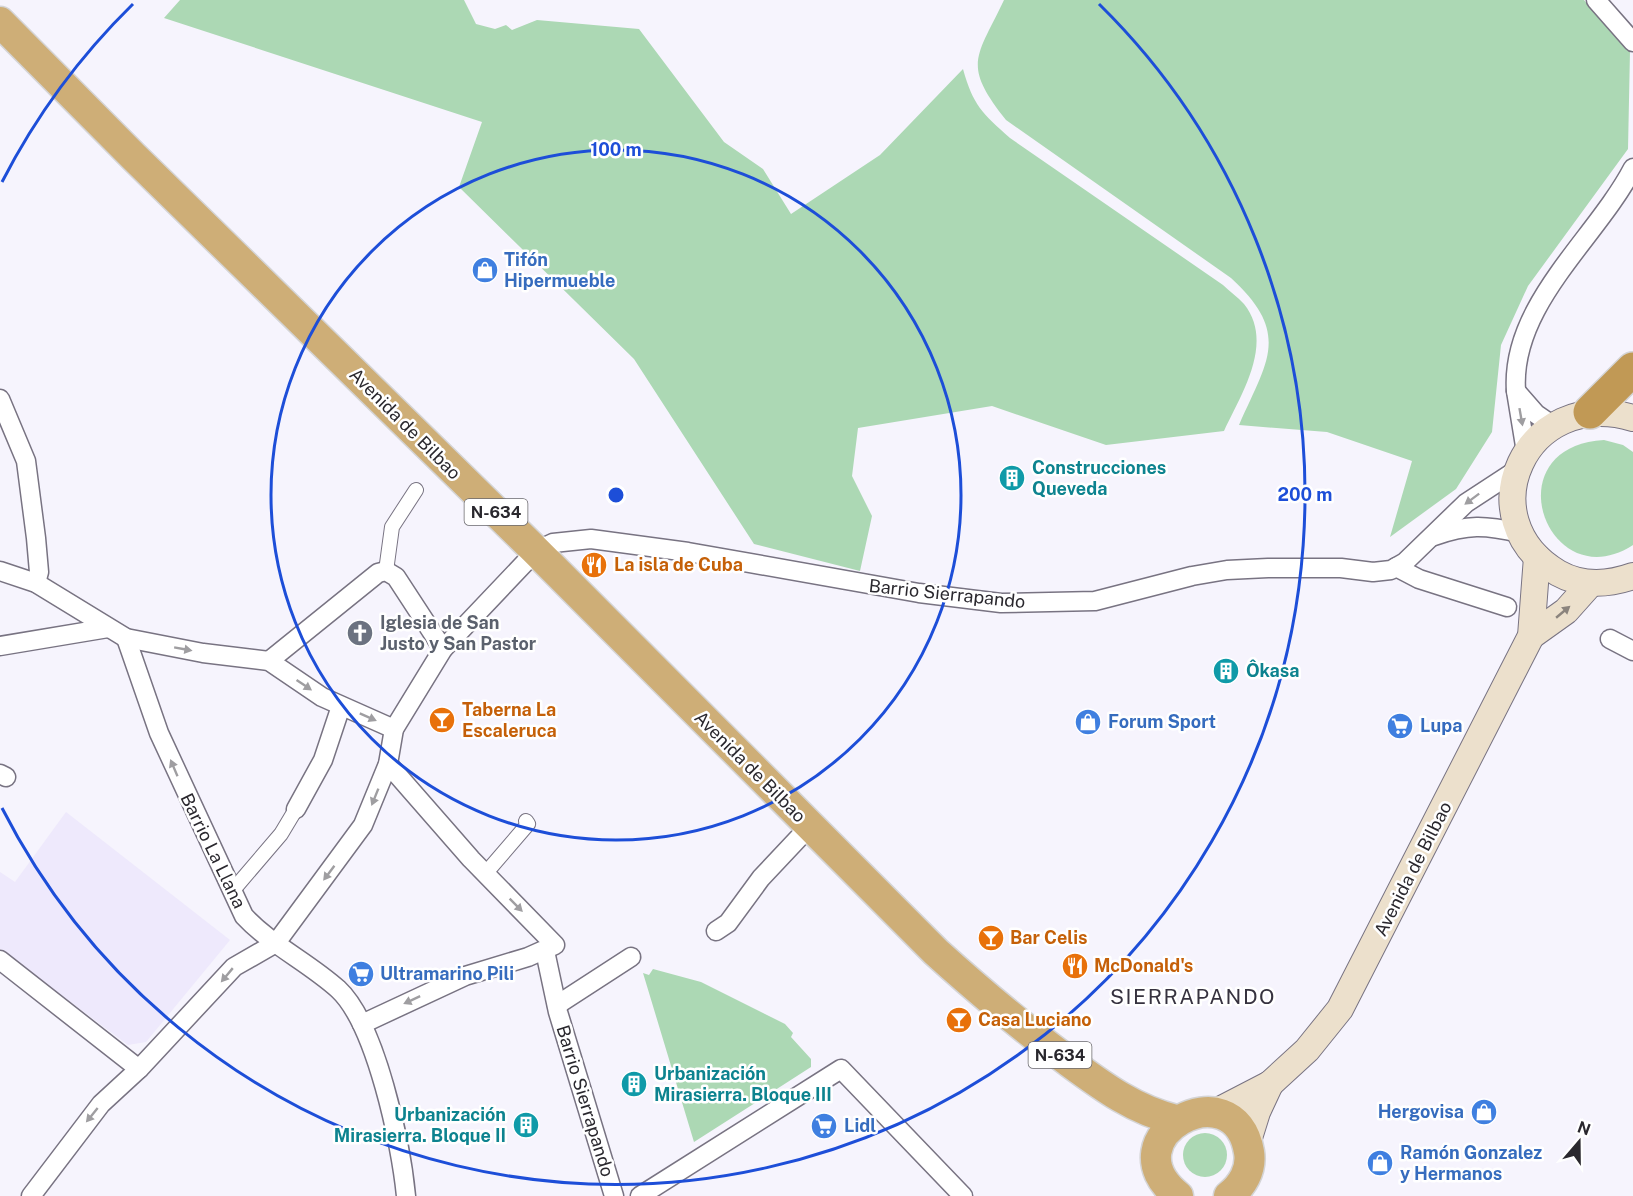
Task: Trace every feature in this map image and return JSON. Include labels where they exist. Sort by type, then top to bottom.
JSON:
[{"type":"highway","name":"Avenida de Bilbao","points":[[0,21],[133,156],[536,551],[936,952],[993,1003],[1168,1130]]},
{"type":"highway","points":[[1617,408],[1633,369]]},
{"type":"highway","points":[[1168,1193],[1158,1165],[1168,1130],[1201,1112],[1214,1113],[1238,1127],[1247,1144],[1250,1157],[1239,1191]]},
{"type":"main road","points":[[1617,408],[1570,416],[1552,425],[1537,438],[1522,460],[1513,501],[1520,532],[1537,557],[1562,575],[1591,583],[1629,581]]},
{"type":"main road","points":[[1531,636],[1537,557]]},
{"type":"main road","points":[[1531,636],[1566,611],[1591,583]]},
{"type":"main road","name":"Avenida de Bilbao","points":[[1270,1084],[1307,1050],[1340,1009],[1531,636]]},
{"type":"main road","points":[[1214,1113],[1270,1084]]},
{"type":"main road","points":[[1247,1144],[1257,1112],[1270,1084]]},
{"type":"street","points":[[1596,0],[1633,42]]},
{"type":"street","points":[[1507,607],[1406,574],[1396,567],[1432,537],[1466,503],[1522,460],[1516,390],[1517,355],[1531,318],[1633,168]]},
{"type":"street","points":[[1516,390],[1536,414],[1552,425]]},
{"type":"street","points":[[0,399],[26,461],[39,572],[36,583]]},
{"type":"street","points":[[386,571],[392,527],[416,490]]},
{"type":"street","points":[[1432,537],[1460,527],[1473,526],[1490,526],[1520,532]]},
{"type":"street","name":"Barrio Sierrapando","points":[[536,551],[570,539],[612,541],[919,593],[1002,603],[1050,604],[1095,601],[1192,576],[1227,570],[1341,568],[1373,572],[1396,567]]},
{"type":"street","points":[[30,1196],[101,1104],[139,1069],[234,967],[276,943],[363,825],[388,764],[394,729],[444,649],[536,551]]},
{"type":"street","points":[[0,571],[36,583],[126,638],[203,653],[269,661],[322,698],[394,729]]},
{"type":"street","points":[[269,661],[378,573],[386,571],[396,577],[444,649]]},
{"type":"street","points":[[0,646],[108,628]]},
{"type":"street","name":"Barrio La Llana","points":[[126,638],[186,796],[234,889],[244,916],[261,934],[276,943]]},
{"type":"street","points":[[1610,639],[1633,651]]},
{"type":"street","points":[[234,889],[281,834],[296,809],[323,760],[341,706]]},
{"type":"street","points":[[362,1024],[465,976],[550,948],[388,764]]},
{"type":"street","points":[[485,874],[528,824],[526,821]]},
{"type":"street","name":"Avenida de Bilbao","points":[[716,932],[728,923],[761,878],[809,827]]},
{"type":"street","points":[[276,943],[306,962],[340,990],[352,1005],[362,1024],[396,1132],[406,1196]]},
{"type":"street","name":"Barrio Sierrapando","points":[[550,948],[557,1005],[614,1196]]},
{"type":"street","name":"Barrio Sierrapando","points":[[557,1005],[631,957]]},
{"type":"street","points":[[0,960],[139,1069]]},
{"type":"street","points":[[640,1196],[841,1069],[963,1196]]},
{"type":"shaded area","points":[[66,812],[230,940],[146,1042],[128,1045],[0,949],[0,872],[15,882]]},
{"type":"green space","points":[[180,0],[464,0],[476,24],[495,29],[506,25],[512,30],[537,20],[639,29],[724,142],[763,169],[791,214],[880,155],[963,69],[980,108],[1010,138],[1223,285],[1242,301],[1253,319],[1256,335],[1256,352],[1252,368],[1224,431],[1106,445],[992,406],[858,428],[852,476],[872,516],[860,571],[754,544],[634,359],[459,187],[482,122],[164,18]]},
{"type":"green space","points":[[1004,0],[1584,0],[1630,51],[1628,149],[1528,286],[1501,345],[1492,432],[1456,489],[1390,537],[1412,461],[1327,432],[1239,425],[1265,365],[1268,332],[1262,316],[1250,298],[1231,278],[1006,120],[983,86],[978,61],[986,36]]},
{"type":"green space","points":[[1604,440],[1623,445],[1633,452],[1633,545],[1603,557],[1577,553],[1557,538],[1544,516],[1541,491],[1549,467],[1569,449]]},
{"type":"green space","points":[[653,969],[701,982],[785,1024],[793,1033],[791,1037],[811,1059],[811,1067],[694,1142],[643,973],[649,975]]},
{"type":"green space","points":[[1205,1133],[1221,1139],[1227,1155],[1221,1171],[1205,1177],[1189,1171],[1183,1155],[1189,1139]]},
{"type":"place","name":"Tifón Hipermueble","points":[[485,270]]},
{"type":"place","name":"Construcciones Queveda","points":[[1012,478]]},
{"type":"place","name":"La isla de Cuba","points":[[594,565]]},
{"type":"place","name":"Iglesia de San Justo y San Pastor","points":[[360,633]]},
{"type":"place","name":"Ôkasa","points":[[1226,671]]},
{"type":"place","name":"Taberna La Escaleruca","points":[[442,720]]},
{"type":"place","name":"Forum Sport","points":[[1088,722]]},
{"type":"place","name":"Lupa","points":[[1400,726]]},
{"type":"place","name":"Bar Celis","points":[[991,938]]},
{"type":"place","name":"McDonald's","points":[[1075,966]]},
{"type":"place","name":"Ultramarino Pili","points":[[361,974]]},
{"type":"place","name":"Casa Luciano","points":[[959,1020]]},
{"type":"place","name":"Urbanización Mirasierra. Bloque III","points":[[634,1084]]},
{"type":"place","name":"Hergovisa","points":[[1484,1112]]},
{"type":"place","name":"Urbanización Mirasierra. Bloque II","points":[[526,1125]]},
{"type":"place","name":"Lidl","points":[[824,1126]]},
{"type":"place","name":"Ramón Gonzalez y Hermanos","points":[[1380,1163]]},
{"type":"district","name":"SIERRAPANDO","points":[[1193,997]]}]
